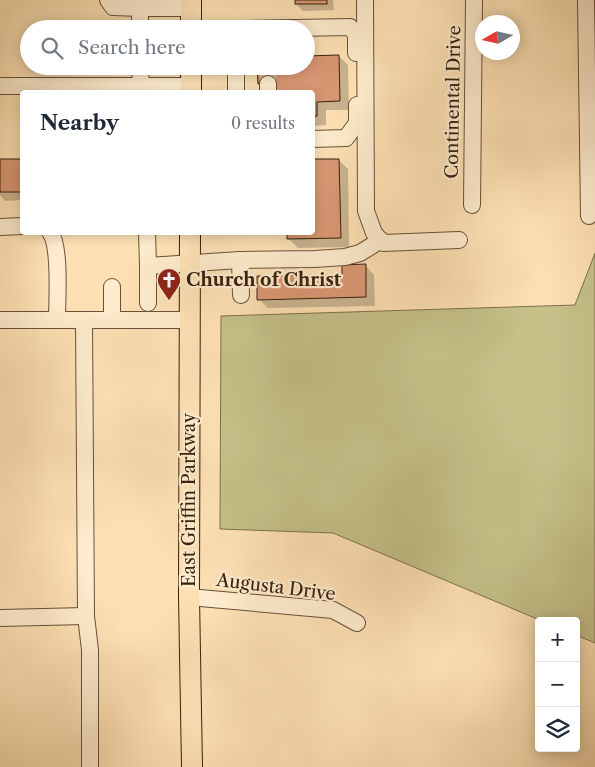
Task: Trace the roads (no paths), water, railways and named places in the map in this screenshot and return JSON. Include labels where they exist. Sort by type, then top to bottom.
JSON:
[{"type":"main road","points":[[191,4],[191,20]]},
{"type":"main road","name":"East Griffin Parkway","points":[[190,235],[189,596],[192,767]]},
{"type":"street","points":[[108,0],[113,7],[191,4]]},
{"type":"street","points":[[365,0],[366,211],[374,233],[383,243],[459,240]]},
{"type":"street","name":"Continental Drive","points":[[472,205],[474,0]]},
{"type":"street","points":[[586,0],[589,216]]},
{"type":"street","points":[[143,20],[149,5]]},
{"type":"street","points":[[315,27],[350,27],[356,34],[357,123],[346,138],[315,139]]},
{"type":"street","points":[[140,75],[141,86]]},
{"type":"street","points":[[236,75],[236,90]]},
{"type":"street","points":[[0,86],[141,86],[191,82]]},
{"type":"street","points":[[0,226],[20,226]]},
{"type":"street","points":[[52,235],[57,250],[57,320]]},
{"type":"street","points":[[147,235],[148,303]]},
{"type":"street","points":[[148,266],[240,260],[345,257],[360,253],[381,240]]},
{"type":"street","points":[[240,260],[241,295]]},
{"type":"street","points":[[112,287],[112,320]]},
{"type":"street","points":[[0,320],[190,320]]},
{"type":"street","points":[[84,320],[86,616],[90,650],[90,767]]},
{"type":"street","name":"Augusta Drive","points":[[189,596],[333,610],[357,623]]},
{"type":"street","points":[[0,618],[86,616]]},
{"type":"tunnel","points":[[268,75],[268,84]]},
{"type":"place","name":"Church of Christ","points":[[169,301]]}]
